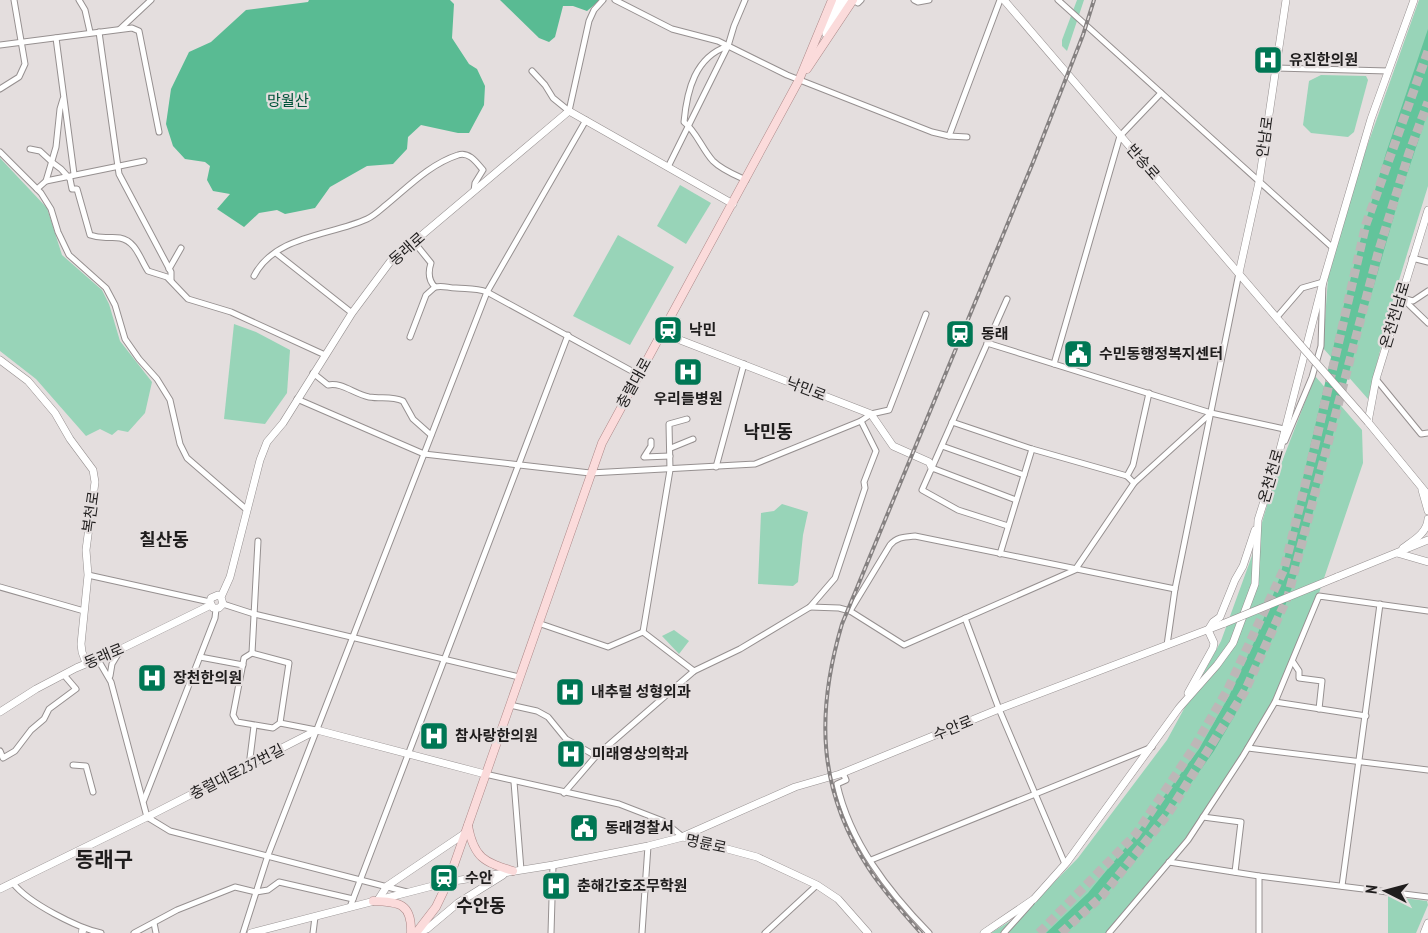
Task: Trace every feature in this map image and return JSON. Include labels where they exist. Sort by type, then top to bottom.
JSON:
[{"type":"main road","points":[[799,80],[832,0]]},
{"type":"main road","name":"충렬대로","points":[[416,933],[436,908],[448,882],[602,443],[746,180],[839,0]]},
{"type":"main road","name":"충렬대로","points":[[799,80],[846,0]]},
{"type":"main road","points":[[799,80],[853,0]]},
{"type":"main road","name":"반송로","points":[[1002,0],[1368,422]]},
{"type":"main road","name":"안남로","points":[[1239,273],[1259,182],[1286,0]]},
{"type":"main road","name":"온천천로","points":[[984,933],[1034,898],[1065,864],[1179,708],[1233,643],[1255,584],[1258,520],[1278,457],[1323,282],[1371,119],[1414,0]]},
{"type":"main road","points":[[569,111],[733,204]]},
{"type":"main road","name":"동래로","points":[[0,712],[36,689],[86,663],[121,649],[216,603],[230,577],[246,510],[267,442],[283,423],[352,313],[390,262],[569,111]]},
{"type":"main road","name":"온천천남로","points":[[1368,422],[1376,379],[1428,210]]},
{"type":"main road","name":"낙민로","points":[[662,333],[871,414]]},
{"type":"main road","name":"복천로","points":[[0,360],[34,387],[55,413],[70,439],[95,473],[86,550],[88,575],[81,644],[86,663]]},
{"type":"main road","points":[[871,414],[893,446],[929,462],[932,468]]},
{"type":"main road","points":[[1368,422],[1426,491],[1428,511]]},
{"type":"main road","points":[[1397,553],[1421,535],[1427,526],[1428,519]]},
{"type":"main road","points":[[1179,708],[1213,648],[1214,643],[1208,630],[1220,617],[1243,566],[1258,520]]},
{"type":"main road","points":[[1397,553],[1428,540]]},
{"type":"main road","points":[[1397,553],[1428,562]]},
{"type":"main road","name":"수안로","points":[[683,837],[795,787],[843,773],[999,709],[1226,623],[1397,553]]},
{"type":"main road","points":[[317,730],[485,774]]},
{"type":"main road","name":"충렬대로237번길","points":[[0,889],[317,730]]},
{"type":"main road","points":[[467,825],[471,842],[482,859],[514,871]]},
{"type":"main road","points":[[376,900],[387,886],[464,834]]},
{"type":"main road","name":"명륜로","points":[[251,933],[448,882],[553,865],[683,837],[757,857],[817,885],[838,899],[868,933]]},
{"type":"main road","points":[[416,933],[427,929],[458,903],[514,871]]},
{"type":"main road","points":[[376,900],[395,902],[405,907],[411,921],[411,933]]},
{"type":"main road","points":[[1424,933],[1428,923]]},
{"type":"street","points":[[0,89],[19,77],[26,57],[14,0]]},
{"type":"street","points":[[79,0],[85,10],[90,32]]},
{"type":"street","points":[[120,29],[151,0]]},
{"type":"street","points":[[532,71],[553,98],[569,111],[589,21],[594,10],[603,0]]},
{"type":"street","points":[[615,0],[672,28],[728,46],[787,75],[932,132],[967,137]]},
{"type":"street","points":[[668,167],[728,46],[745,0]]},
{"type":"street","points":[[853,0],[858,3],[861,0]]},
{"type":"street","points":[[914,0],[918,2],[928,0]]},
{"type":"street","points":[[950,136],[1002,0]]},
{"type":"street","points":[[1058,0],[1333,248]]},
{"type":"street","points":[[0,45],[90,32],[132,28],[139,31],[159,132]]},
{"type":"street","points":[[99,32],[119,174],[170,269],[171,280]]},
{"type":"street","points":[[56,38],[72,189],[77,189],[90,235],[102,239],[121,238],[138,250],[147,271],[167,277],[188,299],[231,312],[325,355]]},
{"type":"street","points":[[728,46],[718,49],[708,57],[693,76],[684,122],[690,126],[712,160],[722,168],[746,180]]},
{"type":"street","points":[[1276,68],[1388,72]]},
{"type":"street","points":[[1054,364],[1120,136],[1161,93]]},
{"type":"street","points":[[46,181],[52,164],[60,109],[64,97]]},
{"type":"street","points":[[243,933],[268,855],[487,292],[586,120]]},
{"type":"street","points":[[30,149],[40,151],[52,164],[71,175]]},
{"type":"street","points":[[0,152],[37,189],[51,209],[58,232],[69,255],[106,288],[116,305],[124,339],[157,379],[170,400],[180,444],[187,458],[246,510]]},
{"type":"street","points":[[254,276],[258,268],[276,253],[305,239],[370,218],[429,169],[459,154],[472,157],[483,170],[475,183],[473,194]]},
{"type":"street","points":[[37,189],[46,181],[144,161]]},
{"type":"street","points":[[414,242],[431,263],[430,282],[435,287]]},
{"type":"street","points":[[170,269],[181,248]]},
{"type":"street","points":[[276,253],[352,313]]},
{"type":"street","points":[[1412,258],[1428,262]]},
{"type":"street","points":[[1167,645],[1175,589],[1239,273]]},
{"type":"street","points":[[1278,457],[1312,377],[1320,346],[1323,282],[1302,288],[1279,321]]},
{"type":"street","points":[[410,337],[426,295],[435,287],[444,285],[453,288],[473,288],[487,292],[639,375]]},
{"type":"street","points":[[1401,297],[1413,301],[1428,291]]},
{"type":"street","points":[[1401,297],[1428,323]]},
{"type":"street","points":[[1006,299],[922,489],[958,510],[1008,526]]},
{"type":"street","points":[[297,399],[424,454],[590,473],[716,468],[755,464],[861,421],[871,414],[890,410],[926,314]]},
{"type":"street","points":[[350,907],[567,335]]},
{"type":"street","points":[[987,343],[1211,413],[1284,429]]},
{"type":"street","points":[[716,468],[744,364]]},
{"type":"street","points":[[313,373],[328,385],[336,383],[368,396],[394,397],[404,401],[413,419],[431,435]]},
{"type":"street","points":[[1376,379],[1421,434],[1428,433]]},
{"type":"street","points":[[1127,476],[1133,465],[1149,393]]},
{"type":"street","points":[[810,607],[839,608],[850,611],[904,645],[1075,570],[1134,483],[1211,413]]},
{"type":"street","points":[[642,633],[670,470],[669,424],[687,419]]},
{"type":"street","points":[[564,793],[596,756],[694,671],[740,649],[810,607],[835,578],[866,488],[864,482],[876,451],[861,421]]},
{"type":"street","points":[[952,422],[1032,449],[1127,476],[1134,483]]},
{"type":"street","points":[[671,448],[693,439]]},
{"type":"street","points":[[651,441],[651,446],[644,457],[670,456]]},
{"type":"street","points":[[942,446],[1024,476]]},
{"type":"street","points":[[1000,554],[1032,449]]},
{"type":"street","points":[[932,468],[1016,500]]},
{"type":"street","points":[[850,611],[895,539],[915,536],[1175,589]]},
{"type":"street","points":[[252,653],[258,541]]},
{"type":"street","points":[[88,575],[216,603],[519,677]]},
{"type":"street","points":[[0,587],[84,611]]},
{"type":"street","points":[[1108,933],[1169,862],[1203,817],[1248,747],[1275,702],[1319,596],[1428,611]]},
{"type":"street","points":[[143,801],[215,618],[216,603]]},
{"type":"street","points":[[1342,886],[1380,604]]},
{"type":"street","points":[[965,618],[999,709],[1065,864]]},
{"type":"street","points":[[538,623],[608,647],[642,633]]},
{"type":"street","points":[[642,633],[694,671]]},
{"type":"street","points":[[110,677],[112,664],[121,649]]},
{"type":"street","points":[[252,653],[289,663],[280,723],[273,728],[237,722],[233,715],[243,665],[244,658],[252,653]]},
{"type":"street","points":[[200,657],[243,665]]},
{"type":"street","points":[[97,658],[110,677],[147,817],[170,831],[408,892]]},
{"type":"street","points":[[1293,662],[1299,671],[1299,678],[1322,681],[1319,710]]},
{"type":"street","points":[[0,751],[3,758],[15,750],[49,710],[76,689],[64,675]]},
{"type":"street","points":[[1275,702],[1366,716]]},
{"type":"street","points":[[510,705],[537,711],[548,717],[566,739],[596,756]]},
{"type":"street","points":[[280,723],[317,730]]},
{"type":"street","points":[[249,766],[254,726]]},
{"type":"street","points":[[871,860],[1153,746]]},
{"type":"street","points":[[1248,747],[1428,770]]},
{"type":"street","points":[[73,765],[86,766],[93,792]]},
{"type":"street","points":[[843,773],[846,780],[837,784],[850,824],[878,873],[907,910],[929,933]]},
{"type":"street","points":[[485,774],[618,804],[663,821],[683,837]]},
{"type":"street","points":[[514,782],[514,871]]},
{"type":"street","points":[[1203,817],[1241,822],[1235,872]]},
{"type":"street","points":[[642,933],[648,846]]},
{"type":"street","points":[[1169,862],[1259,876],[1428,897]]},
{"type":"street","points":[[551,933],[553,865]]},
{"type":"street","points":[[1259,876],[1259,933]]},
{"type":"street","points":[[134,933],[180,908],[235,887],[256,892],[268,890],[279,882],[353,899]]},
{"type":"street","points":[[13,883],[34,902],[83,931],[101,933]]},
{"type":"street","points":[[768,932],[817,885]]},
{"type":"street","name":"온천천로","points":[[1004,933],[1034,898]]},
{"type":"street","points":[[314,933],[315,916]]},
{"type":"street","points":[[154,922],[156,933]]},
{"type":"shaded area","points":[[1077,0],[1084,0],[1067,51],[1062,46],[1062,40]]},
{"type":"shaded area","points":[[1419,0],[1428,0],[1428,186],[1392,303],[1368,399],[1323,348],[1328,278],[1359,169]]},
{"type":"shaded area","points":[[1428,29],[1428,112],[1400,195],[1351,365],[1297,574],[1274,635],[1235,715],[1214,751],[1136,860],[1097,904],[1066,933],[1046,933],[1088,893],[1130,842],[1199,749],[1229,696],[1256,638],[1280,577],[1362,234],[1386,153]]},
{"type":"shaded area","points":[[1321,75],[1366,76],[1368,80],[1354,132],[1348,137],[1311,133],[1303,125],[1309,81]]},
{"type":"shaded area","points":[[0,158],[47,208],[62,255],[102,290],[109,304],[120,341],[152,382],[145,413],[128,432],[118,430],[112,435],[100,429],[86,436],[36,379],[0,351]]},
{"type":"shaded area","points":[[680,185],[711,203],[686,244],[657,226]]},
{"type":"shaded area","points":[[618,235],[674,267],[630,345],[573,316]]},
{"type":"shaded area","points":[[234,324],[256,332],[290,350],[287,393],[265,424],[224,419]]},
{"type":"shaded area","points":[[1315,376],[1362,430],[1363,463],[1319,593],[1274,702],[1202,815],[1168,862],[1107,933],[991,933],[1025,912],[1078,858],[1167,740],[1221,641],[1253,553],[1273,485]]},
{"type":"shaded area","points":[[782,504],[808,512],[798,582],[793,586],[758,584],[761,513],[774,511]]},
{"type":"shaded area","points":[[674,630],[689,641],[679,654],[662,636]]},
{"type":"shaded area","points":[[1388,896],[1427,901],[1428,905],[1416,933],[1388,933]]},
{"type":"green space","name":"망월산","points":[[309,0],[450,0],[454,4],[452,38],[469,64],[477,69],[485,86],[484,105],[469,133],[458,133],[421,125],[408,137],[407,149],[393,164],[367,166],[330,187],[315,208],[285,214],[277,210],[259,213],[244,227],[217,209],[230,194],[213,191],[207,180],[210,166],[205,162],[185,159],[173,146],[166,124],[171,89],[189,52],[211,42],[246,10],[308,2]]},
{"type":"green space","points":[[500,0],[600,0],[587,11],[573,6],[563,6],[555,37],[549,42],[539,38]]},
{"type":"tunnel","points":[[1039,933],[1136,834],[1193,749],[1228,689],[1284,569],[1366,224],[1428,51]]},
{"type":"tunnel","points":[[1061,933],[1102,896],[1168,814],[1245,691],[1288,596],[1378,253],[1409,153],[1428,102]]},
{"type":"railway","points":[[921,933],[869,869],[839,809],[826,750],[825,719],[828,688],[842,624],[1034,160],[1083,35],[1094,0]]},
{"type":"place","name":"유진한의원","points":[[1268,60]]},
{"type":"place","name":"낙민","points":[[668,330]]},
{"type":"place","name":"동래","points":[[960,334]]},
{"type":"place","name":"수민동행정복지센터","points":[[1078,354]]},
{"type":"place","name":"우리들병원","points":[[688,372]]},
{"type":"place","name":"장천한의원","points":[[152,678]]},
{"type":"place","name":"내추럴 성형외과","points":[[570,692]]},
{"type":"place","name":"참사랑한의원","points":[[434,736]]},
{"type":"place","name":"미래영상의학과","points":[[571,754]]},
{"type":"place","name":"동래경찰서","points":[[584,828]]},
{"type":"place","name":"수안","points":[[444,878]]},
{"type":"place","name":"춘해간호조무학원","points":[[556,886]]},
{"type":"district","name":"낙민동","points":[[768,432]]},
{"type":"district","name":"칠산동","points":[[164,540]]},
{"type":"district","name":"동래구","points":[[104,860]]},
{"type":"district","name":"수안동","points":[[481,906]]}]
